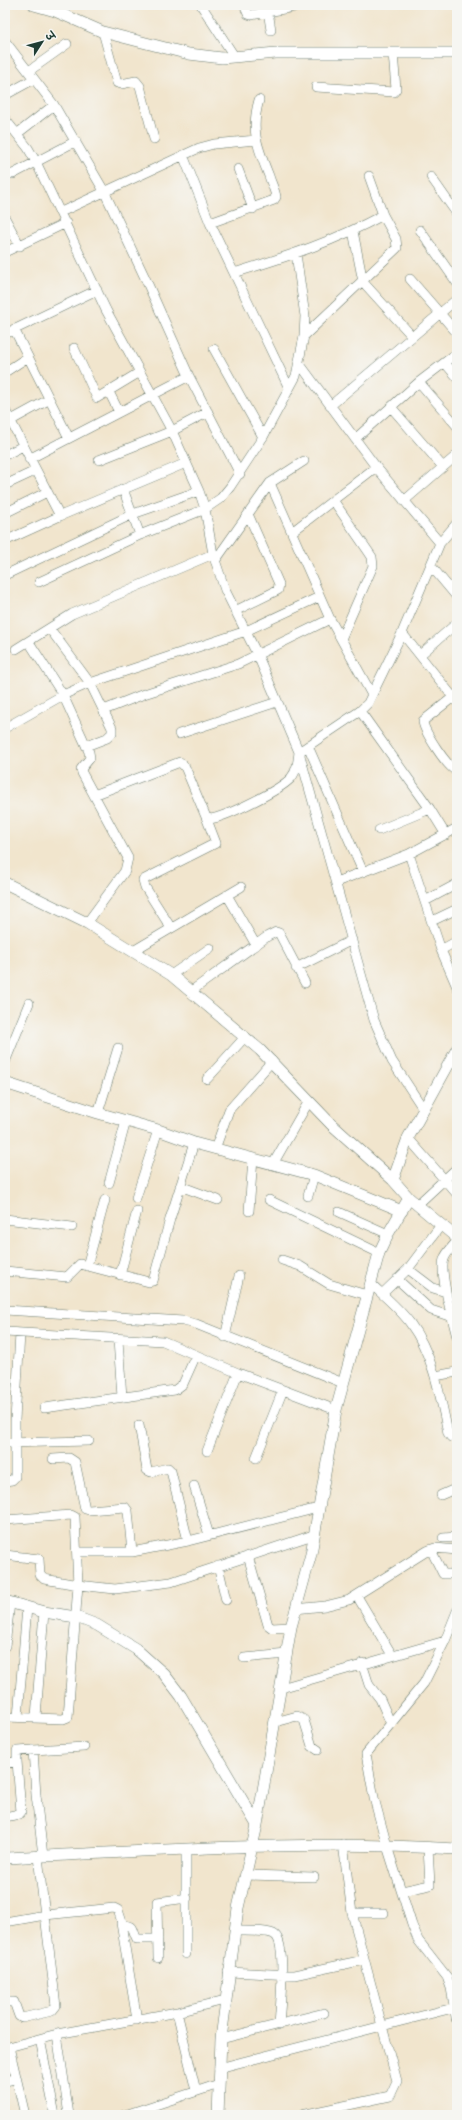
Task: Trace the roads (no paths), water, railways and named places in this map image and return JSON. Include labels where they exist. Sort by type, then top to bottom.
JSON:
[{"type":"street","points":[[34,5],[54,8],[103,32],[189,54],[222,58],[276,53],[457,53]]},
{"type":"street","points":[[201,5],[234,56]]},
{"type":"street","points":[[244,5],[248,14],[251,15],[305,5]]},
{"type":"street","points":[[268,11],[271,30]]},
{"type":"street","points":[[103,32],[117,83],[122,84],[136,81],[140,86],[154,139]]},
{"type":"street","points":[[5,41],[54,106],[76,141],[104,191],[189,376],[240,474]]},
{"type":"street","points":[[5,95],[67,44]]},
{"type":"street","points":[[316,87],[394,92],[393,53]]},
{"type":"street","points":[[210,223],[253,209],[274,200],[276,197],[256,140],[254,119],[259,100]]},
{"type":"street","points":[[18,133],[54,106]]},
{"type":"street","points":[[5,118],[18,133],[36,162],[97,290],[153,395],[186,462],[205,509],[214,557],[235,611],[258,656],[276,702],[299,752],[374,1020],[392,1061],[424,1110]]},
{"type":"street","points":[[61,212],[183,155],[207,146],[256,140]]},
{"type":"street","points":[[5,174],[13,174],[76,141]]},
{"type":"street","points":[[183,155],[210,223],[289,388]]},
{"type":"street","points":[[238,169],[253,209]]},
{"type":"street","points":[[304,336],[363,282],[397,248],[396,239],[383,215],[369,176]]},
{"type":"street","points":[[432,178],[457,214]]},
{"type":"street","points":[[234,273],[296,254],[353,231],[383,215]]},
{"type":"street","points":[[5,218],[20,246]]},
{"type":"street","points":[[5,252],[66,223]]},
{"type":"street","points":[[420,230],[457,283]]},
{"type":"street","points":[[353,231],[363,282],[412,336]]},
{"type":"street","points":[[39,582],[140,535],[205,509],[221,498],[240,474],[263,437],[296,376],[304,336],[304,300],[296,254]]},
{"type":"street","points":[[410,279],[457,333]]},
{"type":"street","points":[[5,334],[97,290]]},
{"type":"street","points":[[330,406],[457,299]]},
{"type":"street","points":[[14,329],[48,400],[69,438]]},
{"type":"street","points":[[74,348],[96,398],[140,372]]},
{"type":"street","points":[[214,349],[263,437]]},
{"type":"street","points":[[355,439],[420,382],[457,353]]},
{"type":"street","points":[[5,372],[28,357]]},
{"type":"street","points":[[299,363],[376,467],[440,543]]},
{"type":"street","points":[[444,363],[457,377]]},
{"type":"street","points":[[29,460],[189,376]]},
{"type":"street","points":[[420,382],[457,426]]},
{"type":"street","points":[[108,392],[119,412]]},
{"type":"street","points":[[8,422],[48,400]]},
{"type":"street","points":[[391,407],[443,467]]},
{"type":"street","points":[[5,410],[8,422],[60,516]]},
{"type":"street","points":[[99,460],[172,432],[208,412]]},
{"type":"street","points":[[5,455],[22,446]]},
{"type":"street","points":[[404,501],[457,455]]},
{"type":"street","points":[[16,649],[72,614],[214,557],[270,484],[304,461]]},
{"type":"street","points":[[5,541],[186,462]]},
{"type":"street","points":[[292,532],[376,467]]},
{"type":"street","points":[[5,485],[35,471]]},
{"type":"street","points":[[270,484],[319,597],[340,639],[372,695]]},
{"type":"street","points":[[122,489],[140,535]]},
{"type":"street","points":[[5,575],[133,514],[198,491]]},
{"type":"street","points":[[5,513],[47,492]]},
{"type":"street","points":[[333,500],[368,551],[372,558],[373,566],[340,639]]},
{"type":"street","points":[[235,611],[278,590],[279,584],[248,514]]},
{"type":"street","points":[[206,817],[216,818],[282,786],[296,771],[299,752],[360,711],[372,695],[402,633],[440,543],[457,523]]},
{"type":"street","points":[[431,566],[457,597]]},
{"type":"street","points":[[5,728],[63,695],[90,683],[246,632],[319,597]]},
{"type":"street","points":[[104,710],[258,656],[330,619]]},
{"type":"street","points":[[420,655],[457,623]]},
{"type":"street","points":[[50,629],[90,683],[104,710],[112,733],[108,738],[86,746]]},
{"type":"street","points":[[402,633],[456,698],[425,718],[423,725],[449,767],[457,771]]},
{"type":"street","points":[[29,642],[63,695],[90,758],[81,769],[128,858],[125,871],[86,923]]},
{"type":"street","points":[[179,734],[276,702]]},
{"type":"street","points":[[360,711],[430,809],[446,835]]},
{"type":"street","points":[[308,746],[363,872]]},
{"type":"street","points":[[94,795],[180,762],[185,767],[216,844],[143,880],[145,888],[171,928]]},
{"type":"street","points":[[379,830],[430,809]]},
{"type":"street","points":[[336,882],[409,854],[457,828]]},
{"type":"street","points":[[409,854],[441,950],[457,987]]},
{"type":"street","points":[[5,883],[86,923],[171,975],[272,1061],[331,1124],[393,1180],[413,1201],[457,1238]]},
{"type":"street","points":[[425,901],[457,884]]},
{"type":"street","points":[[133,951],[241,887]]},
{"type":"street","points":[[227,895],[256,945]]},
{"type":"street","points":[[432,921],[457,909]]},
{"type":"street","points":[[190,992],[268,936],[276,932],[279,933],[305,983]]},
{"type":"street","points":[[296,968],[352,940]]},
{"type":"street","points":[[441,950],[457,941]]},
{"type":"street","points":[[171,975],[210,948]]},
{"type":"street","points":[[5,1062],[29,1004]]},
{"type":"street","points":[[207,1079],[245,1038]]},
{"type":"street","points":[[98,1113],[118,1048]]},
{"type":"street","points":[[393,1180],[408,1138],[457,1049]]},
{"type":"street","points":[[215,1150],[229,1110],[272,1061]]},
{"type":"street","points":[[5,1083],[98,1113],[158,1130],[215,1150],[314,1176],[402,1211]]},
{"type":"street","points":[[273,1164],[309,1101]]},
{"type":"street","points":[[109,1182],[126,1120]]},
{"type":"street","points":[[136,1198],[158,1130]]},
{"type":"street","points":[[408,1138],[445,1178],[457,1194]]},
{"type":"street","points":[[5,1272],[67,1277],[80,1264],[149,1282],[155,1279],[180,1186],[194,1143]]},
{"type":"street","points":[[249,1211],[253,1159]]},
{"type":"street","points":[[218,2115],[221,2038],[228,1972],[238,1908],[257,1825],[291,1628],[306,1575],[336,1410],[379,1253],[388,1234],[402,1211],[457,1168]]},
{"type":"street","points":[[308,1196],[314,1176]]},
{"type":"street","points":[[180,1186],[218,1200]]},
{"type":"street","points":[[87,1266],[105,1200]]},
{"type":"street","points":[[269,1200],[379,1253]]},
{"type":"street","points":[[120,1275],[137,1211]]},
{"type":"street","points":[[339,1212],[388,1234]]},
{"type":"street","points":[[5,1219],[72,1227]]},
{"type":"street","points":[[382,1294],[408,1269],[441,1225]]},
{"type":"street","points":[[457,1241],[444,1259],[446,1292],[457,1337]]},
{"type":"street","points":[[282,1260],[300,1266],[329,1284],[367,1295]]},
{"type":"street","points":[[408,1269],[433,1288],[446,1292]]},
{"type":"street","points":[[225,1337],[238,1276]]},
{"type":"street","points":[[397,1279],[431,1310],[452,1317]]},
{"type":"street","points":[[370,1284],[382,1294],[410,1323],[417,1334],[435,1376],[448,1433],[451,1437],[457,1436]]},
{"type":"street","points":[[5,1310],[173,1320],[196,1324],[225,1337],[343,1383]]},
{"type":"street","points":[[5,1332],[118,1340],[163,1341],[238,1373],[336,1410]]},
{"type":"street","points":[[5,1481],[12,1480],[15,1477],[20,1334]]},
{"type":"street","points":[[118,1340],[122,1397]]},
{"type":"street","points":[[44,1408],[169,1392],[180,1388],[196,1355]]},
{"type":"street","points":[[435,1376],[457,1372]]},
{"type":"street","points":[[207,1451],[238,1373]]},
{"type":"street","points":[[256,1458],[283,1390]]},
{"type":"street","points":[[139,1425],[147,1470],[151,1472],[168,1468],[171,1471],[188,1541]]},
{"type":"street","points":[[5,1443],[89,1442]]},
{"type":"street","points":[[54,1459],[69,1458],[76,1462],[85,1509],[125,1507],[128,1511],[132,1552]]},
{"type":"street","points":[[194,1486],[209,1535]]},
{"type":"street","points":[[441,1495],[457,1488]]},
{"type":"street","points":[[78,1552],[132,1552],[188,1541],[318,1508]]},
{"type":"street","points":[[5,1520],[73,1515],[76,1520],[78,1552],[78,1585],[68,1717],[63,1719],[5,1717]]},
{"type":"street","points":[[5,1555],[37,1558],[40,1560],[39,1573],[41,1578],[78,1585],[115,1589],[185,1578],[313,1535]]},
{"type":"street","points":[[443,1538],[457,1537]]},
{"type":"street","points":[[295,1610],[349,1600],[429,1550],[435,1548],[457,1550]]},
{"type":"street","points":[[429,1550],[432,1552],[443,1574],[457,1574]]},
{"type":"street","points":[[248,1556],[268,1625],[272,1628],[291,1628]]},
{"type":"street","points":[[218,1566],[226,1600]]},
{"type":"street","points":[[357,1596],[392,1655]]},
{"type":"street","points":[[5,1646],[8,1602],[44,1612],[76,1617],[97,1625],[136,1649],[164,1674],[181,1696],[257,1825]]},
{"type":"street","points":[[18,1717],[27,1607]]},
{"type":"street","points":[[457,1611],[445,1641],[424,1683],[366,1754],[374,1798],[387,1846],[418,1940],[447,1976],[451,1988],[457,2023]]},
{"type":"street","points":[[36,1717],[44,1612]]},
{"type":"street","points":[[280,1688],[445,1641]]},
{"type":"street","points":[[244,1658],[287,1654]]},
{"type":"street","points":[[362,1664],[368,1685],[380,1699],[391,1724]]},
{"type":"street","points":[[275,1722],[297,1716],[300,1717],[304,1720],[312,1746],[318,1750]]},
{"type":"street","points":[[5,1817],[19,1814],[21,1812],[16,1752],[84,1747]]},
{"type":"street","points":[[5,2002],[14,2002],[21,2018],[52,2011],[56,2006],[45,1915],[34,1750]]},
{"type":"street","points":[[5,1764],[17,1761]]},
{"type":"street","points":[[302,2115],[390,2096],[397,2081],[352,1913],[343,1844]]},
{"type":"street","points":[[5,1858],[186,1848],[343,1844],[457,1849]]},
{"type":"street","points":[[402,1891],[430,1885],[428,1847]]},
{"type":"street","points":[[186,1848],[186,1954]]},
{"type":"street","points":[[246,1875],[314,1877]]},
{"type":"street","points":[[158,1958],[157,1902],[187,1898]]},
{"type":"street","points":[[5,1922],[45,1915],[114,1908],[118,1910],[122,1923],[137,2020]]},
{"type":"street","points":[[352,1913],[384,1913]]},
{"type":"street","points":[[122,1923],[132,1926],[137,1939],[158,1938]]},
{"type":"street","points":[[235,1931],[269,1932],[275,1935],[280,1948],[281,1975],[279,2025]]},
{"type":"street","points":[[228,1972],[281,1975],[314,1972],[364,1960]]},
{"type":"street","points":[[24,2115],[7,2047],[57,2034],[177,2012],[225,2000]]},
{"type":"street","points":[[219,2068],[455,2007]]},
{"type":"street","points":[[177,2012],[196,2091]]},
{"type":"street","points":[[221,2038],[324,2013]]},
{"type":"street","points":[[57,2034],[69,2115]]},
{"type":"street","points":[[40,2039],[55,2115]]},
{"type":"street","points":[[5,2081],[15,2079]]},
{"type":"street","points":[[125,2115],[219,2084]]}]
